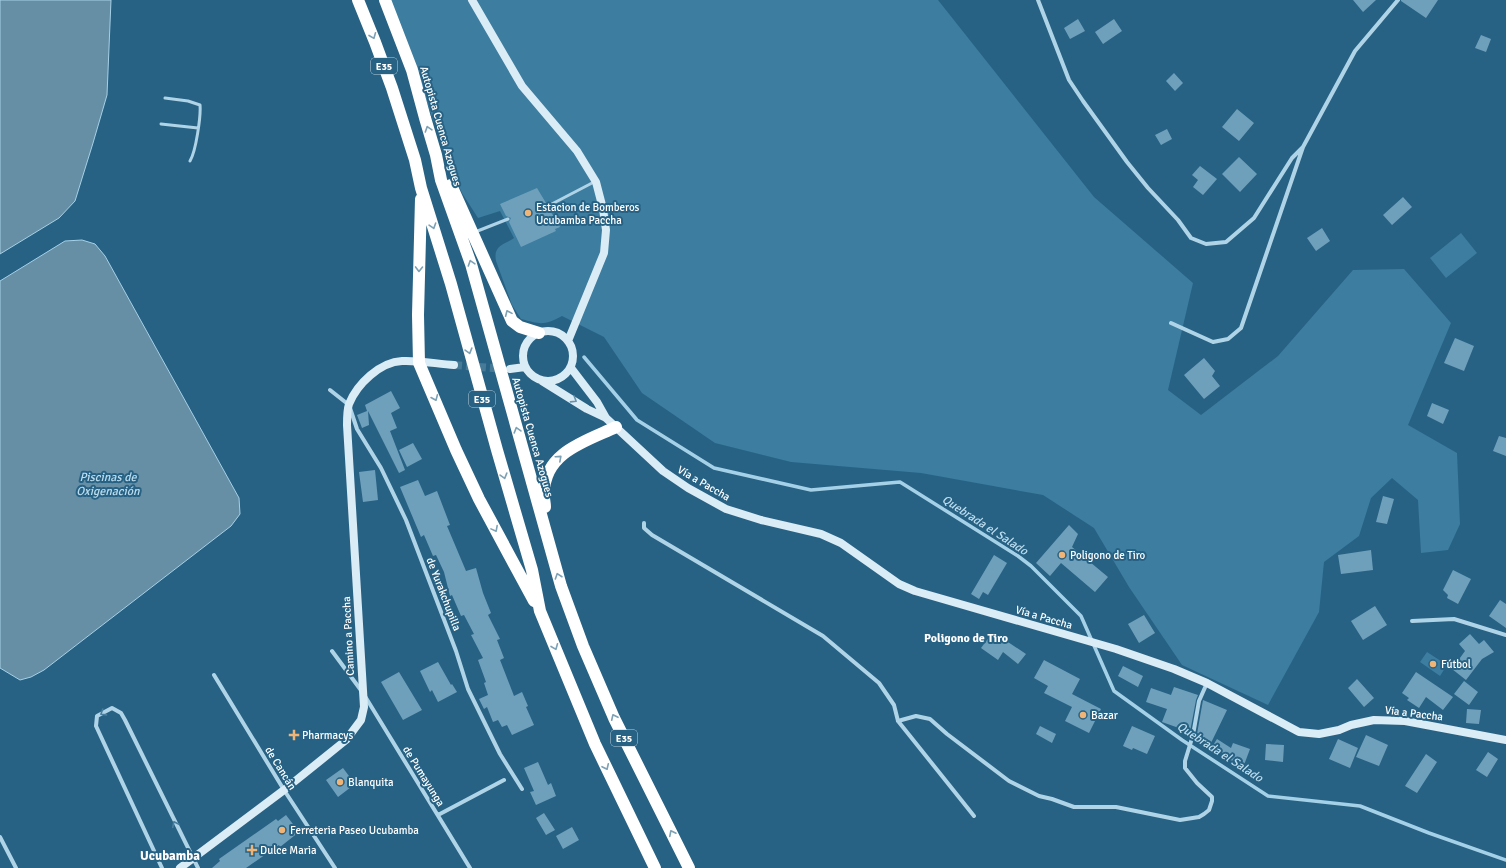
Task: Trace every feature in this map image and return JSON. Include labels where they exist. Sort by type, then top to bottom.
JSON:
[{"type":"highway","name":"E35","points":[[358,0],[392,88],[415,160],[421,188],[451,284],[494,443],[532,570],[540,611],[595,744],[655,868]]},
{"type":"highway","name":"Autopista Cuenca Azogues","points":[[386,0],[412,70],[442,180],[480,293],[561,586],[596,677],[629,749],[689,868]]},
{"type":"highway","points":[[436,155],[512,320],[520,327],[539,334]]},
{"type":"highway","points":[[421,188],[418,315],[419,363],[456,450],[479,499],[540,611]]},
{"type":"highway","points":[[550,548],[544,491],[545,481],[554,463],[568,449],[616,427]]},
{"type":"main road","points":[[472,0],[522,86],[577,151],[596,182],[603,209],[606,230],[604,253],[568,341]]},
{"type":"main road","points":[[546,332],[554,332],[562,335],[568,341],[573,354],[573,361],[571,368],[566,374],[559,379],[542,381],[535,378],[530,373],[526,367],[524,351],[532,338],[546,332]]},
{"type":"main road","name":"Camino a Paccha","points":[[180,868],[284,790],[346,740],[361,720],[364,707],[347,425],[349,405],[358,389],[370,375],[388,365],[401,361],[454,366]]},
{"type":"main road","points":[[510,369],[526,367]]},
{"type":"main road","name":"Vía a Paccha","points":[[571,368],[597,402],[606,418]]},
{"type":"main road","name":"Vía a Paccha","points":[[542,381],[606,418],[663,472],[688,488],[726,509],[761,520],[815,532],[841,543],[899,584],[915,591],[1099,644],[1174,669],[1299,732],[1319,734],[1339,730],[1351,725],[1374,720],[1382,720],[1405,721],[1506,740]]},
{"type":"street","points":[[1038,0],[1069,80],[1083,102],[1127,162],[1148,188],[1178,220],[1191,238],[1206,244],[1226,242],[1254,218],[1292,158],[1303,147]]},
{"type":"street","points":[[1171,323],[1213,342],[1228,340],[1241,328],[1303,147],[1356,51],[1398,0]]},
{"type":"street","points":[[330,390],[349,405]]},
{"type":"street","name":"de Yurakchupilla","points":[[349,405],[357,429],[381,468],[406,520],[456,651],[468,689],[500,754],[522,789]]},
{"type":"street","points":[[644,523],[644,528],[652,535],[823,636],[879,683],[894,705],[898,721],[974,816]]},
{"type":"street","points":[[1412,620],[1454,619],[1506,635]]},
{"type":"street","name":"de Pumayunga","points":[[332,652],[363,693],[470,868]]},
{"type":"street","name":"de Cancán","points":[[214,675],[284,790],[335,868]]},
{"type":"street","points":[[898,721],[916,716],[930,719],[947,734],[1009,781],[1039,796],[1074,807],[1116,807],[1180,820],[1199,817],[1209,810],[1211,806],[1212,797],[1197,783],[1186,768],[1185,761],[1199,701],[1206,684]]},
{"type":"street","points":[[162,868],[96,726],[97,716],[112,708],[121,713],[125,720],[192,859],[198,868]]},
{"type":"street","points":[[438,815],[504,780]]},
{"type":"street","points":[[0,837],[16,868]]},
{"type":"lane","points":[[165,98],[198,103],[200,107],[194,155],[190,161]]},
{"type":"lane","points":[[161,124],[198,128]]},
{"type":"lane","points":[[548,206],[596,182]]},
{"type":"lane","points":[[473,233],[508,219]]},
{"type":"shaded area","points":[[389,0],[938,0],[1094,197],[1193,283],[1168,390],[1201,415],[1278,356],[1353,270],[1404,269],[1451,323],[1408,425],[1457,453],[1460,524],[1448,550],[1421,553],[1418,500],[1392,478],[1371,498],[1359,536],[1324,562],[1319,612],[1268,705],[1182,665],[1129,587],[1094,528],[1043,495],[921,473],[791,462],[715,443],[642,393],[604,337],[562,316],[546,323],[521,319],[512,305],[496,261],[496,252],[500,246],[514,238],[500,211],[478,218],[462,193],[444,153],[410,51]]},
{"type":"shaded area","points":[[1461,233],[1477,253],[1446,278],[1430,258]]},
{"type":"shaded area","name":"Fútbol","points":[[1427,652],[1447,665],[1440,676],[1420,662]]},
{"type":"water","points":[[0,0],[111,0],[107,95],[75,201],[59,218],[0,254]]},
{"type":"water","name":"Piscinas de Oxigenación","points":[[82,240],[95,244],[105,256],[239,498],[240,514],[231,526],[44,670],[31,677],[20,680],[0,668],[0,281],[65,241]]},
{"type":"building","points":[[1353,0],[1376,0],[1363,12]]},
{"type":"building","points":[[1401,0],[1438,0],[1426,18]]},
{"type":"building","points":[[1078,19],[1085,31],[1070,39],[1064,28]]},
{"type":"building","points":[[1114,19],[1122,31],[1103,44],[1095,32]]},
{"type":"building","points":[[1481,35],[1491,39],[1486,52],[1475,48]]},
{"type":"building","points":[[1174,73],[1183,83],[1175,91],[1166,81]]},
{"type":"building","points":[[1237,109],[1254,123],[1239,141],[1222,127]]},
{"type":"building","points":[[1167,129],[1172,139],[1161,145],[1155,135]]},
{"type":"building","points":[[1239,157],[1257,174],[1240,192],[1222,174]]},
{"type":"building","points":[[1200,166],[1217,179],[1203,195],[1193,187],[1198,180],[1192,175]]},
{"type":"building","name":"Estacion de Bomberos Ucubamba Paccha","points":[[537,188],[546,203],[546,208],[549,209],[560,227],[555,229],[556,231],[521,247],[509,222],[511,218],[506,216],[500,204]]},
{"type":"building","points":[[1403,197],[1412,207],[1392,225],[1383,215]]},
{"type":"building","points":[[1322,228],[1330,241],[1316,251],[1307,238]]},
{"type":"building","points":[[1455,338],[1474,346],[1464,371],[1444,363]]},
{"type":"building","points":[[1204,358],[1215,371],[1212,376],[1220,386],[1204,399],[1184,375]]},
{"type":"building","points":[[391,391],[400,408],[391,413],[397,428],[390,431],[405,470],[399,473],[368,411],[369,425],[362,428],[357,415],[367,411],[365,405]]},
{"type":"building","points":[[1432,403],[1449,410],[1443,424],[1427,416]]},
{"type":"building","points":[[1499,436],[1506,438],[1506,456],[1493,451]]},
{"type":"building","points":[[413,443],[422,459],[407,467],[399,450]]},
{"type":"building","points":[[375,470],[378,500],[363,502],[359,472]]},
{"type":"building","points":[[418,480],[425,496],[437,491],[450,525],[447,526],[466,571],[476,568],[483,593],[491,613],[488,615],[500,639],[497,640],[504,658],[500,660],[514,696],[522,692],[528,706],[526,707],[534,725],[512,735],[507,725],[502,727],[498,720],[493,722],[487,707],[484,709],[479,699],[488,695],[484,683],[486,682],[478,660],[483,658],[471,635],[474,634],[464,615],[461,616],[452,595],[450,596],[444,572],[436,555],[433,556],[424,535],[421,537],[400,487]]},
{"type":"building","points":[[1383,496],[1394,499],[1387,524],[1376,522]]},
{"type":"building","name":"Poligono de Tiro","points":[[1069,525],[1078,534],[1072,547],[1108,577],[1095,592],[1061,563],[1050,576],[1036,563]]},
{"type":"building","points":[[1371,550],[1373,570],[1341,574],[1338,555]]},
{"type":"building","name":"Poligono de Tiro","points":[[994,555],[1007,563],[988,595],[983,592],[979,599],[971,594]]},
{"type":"building","points":[[1453,570],[1471,579],[1458,604],[1447,598],[1448,595],[1443,590]]},
{"type":"building","points":[[1500,600],[1506,604],[1506,628],[1489,616]]},
{"type":"building","points":[[1375,606],[1387,625],[1363,640],[1351,621]]},
{"type":"building","points":[[1144,615],[1155,633],[1139,643],[1128,624]]},
{"type":"building","points":[[993,632],[1026,654],[1018,664],[1003,652],[998,660],[981,648]]},
{"type":"building","points":[[1470,634],[1479,644],[1484,640],[1494,652],[1482,659],[1466,680],[1452,669],[1465,651],[1459,644]]},
{"type":"building","points":[[1044,660],[1080,679],[1072,694],[1101,709],[1089,733],[1065,721],[1072,707],[1044,693],[1048,686],[1034,678]]},
{"type":"building","points":[[438,662],[451,685],[452,684],[457,692],[438,702],[432,690],[430,692],[420,671]]},
{"type":"building","points":[[1123,666],[1143,676],[1138,687],[1118,676]]},
{"type":"building","points":[[399,672],[422,710],[403,720],[381,682]]},
{"type":"building","points":[[1416,672],[1453,697],[1443,710],[1426,697],[1419,708],[1407,700],[1409,698],[1402,693]]},
{"type":"building","points":[[1357,679],[1374,698],[1364,707],[1348,688]]},
{"type":"building","points":[[1464,681],[1478,692],[1469,705],[1454,694]]},
{"type":"building","points":[[1174,687],[1198,695],[1190,732],[1162,722],[1167,709],[1146,702],[1151,688],[1171,695]]},
{"type":"building","points":[[1203,700],[1227,710],[1211,743],[1201,739],[1202,736],[1197,734]]},
{"type":"building","points":[[1467,709],[1481,710],[1479,724],[1466,723]]},
{"type":"building","points":[[1040,726],[1056,734],[1052,743],[1036,734]]},
{"type":"building","points":[[1132,726],[1155,736],[1147,754],[1133,748],[1132,750],[1123,746]]},
{"type":"building","points":[[1366,735],[1388,745],[1379,766],[1356,757]]},
{"type":"building","points":[[1217,739],[1231,748],[1233,743],[1250,749],[1244,765],[1227,759],[1228,757],[1212,747]]},
{"type":"building","points":[[1338,739],[1358,748],[1350,768],[1329,759]]},
{"type":"building","points":[[1266,744],[1284,745],[1283,762],[1265,760]]},
{"type":"building","points":[[1488,752],[1498,759],[1487,777],[1476,770]]},
{"type":"building","points":[[1426,754],[1437,762],[1417,793],[1405,786]]},
{"type":"building","points":[[538,762],[548,785],[551,783],[556,796],[536,805],[530,792],[534,791],[524,768]]},
{"type":"building","name":"Blanquita","points":[[343,768],[355,784],[338,797],[326,780]]},
{"type":"building","points":[[544,813],[555,830],[546,835],[536,818]]},
{"type":"building","points":[[286,815],[299,832],[280,847],[279,845],[246,868],[212,868],[220,861],[219,859],[276,819],[278,821]]},
{"type":"building","points":[[572,827],[579,840],[563,849],[556,836]]},
{"type":"waterway","name":"Quebrada el Salado","points":[[584,357],[637,420],[714,468],[811,490],[900,482],[1018,556],[1031,566],[1081,616],[1114,691],[1182,740],[1268,796],[1360,806],[1429,833],[1506,860]]},
{"type":"tunnel","points":[[454,365],[505,369]]},
{"type":"place","name":"Estacion de Bomberos Ucubamba Paccha","points":[[528,213]]},
{"type":"place","name":"Poligono de Tiro","points":[[1062,555]]},
{"type":"place","name":"Fútbol","points":[[1433,664]]},
{"type":"place","name":"Bazar","points":[[1083,715]]},
{"type":"place","name":"Pharmacys","points":[[294,735]]},
{"type":"place","name":"Blanquita","points":[[340,782]]},
{"type":"place","name":"Ferreteria Paseo Ucubamba","points":[[282,830]]},
{"type":"place","name":"Dulce Maria","points":[[252,850]]},
{"type":"district","name":"Poligono de Tiro","points":[[966,638]]},
{"type":"district","name":"Ucubamba","points":[[170,855]]}]
